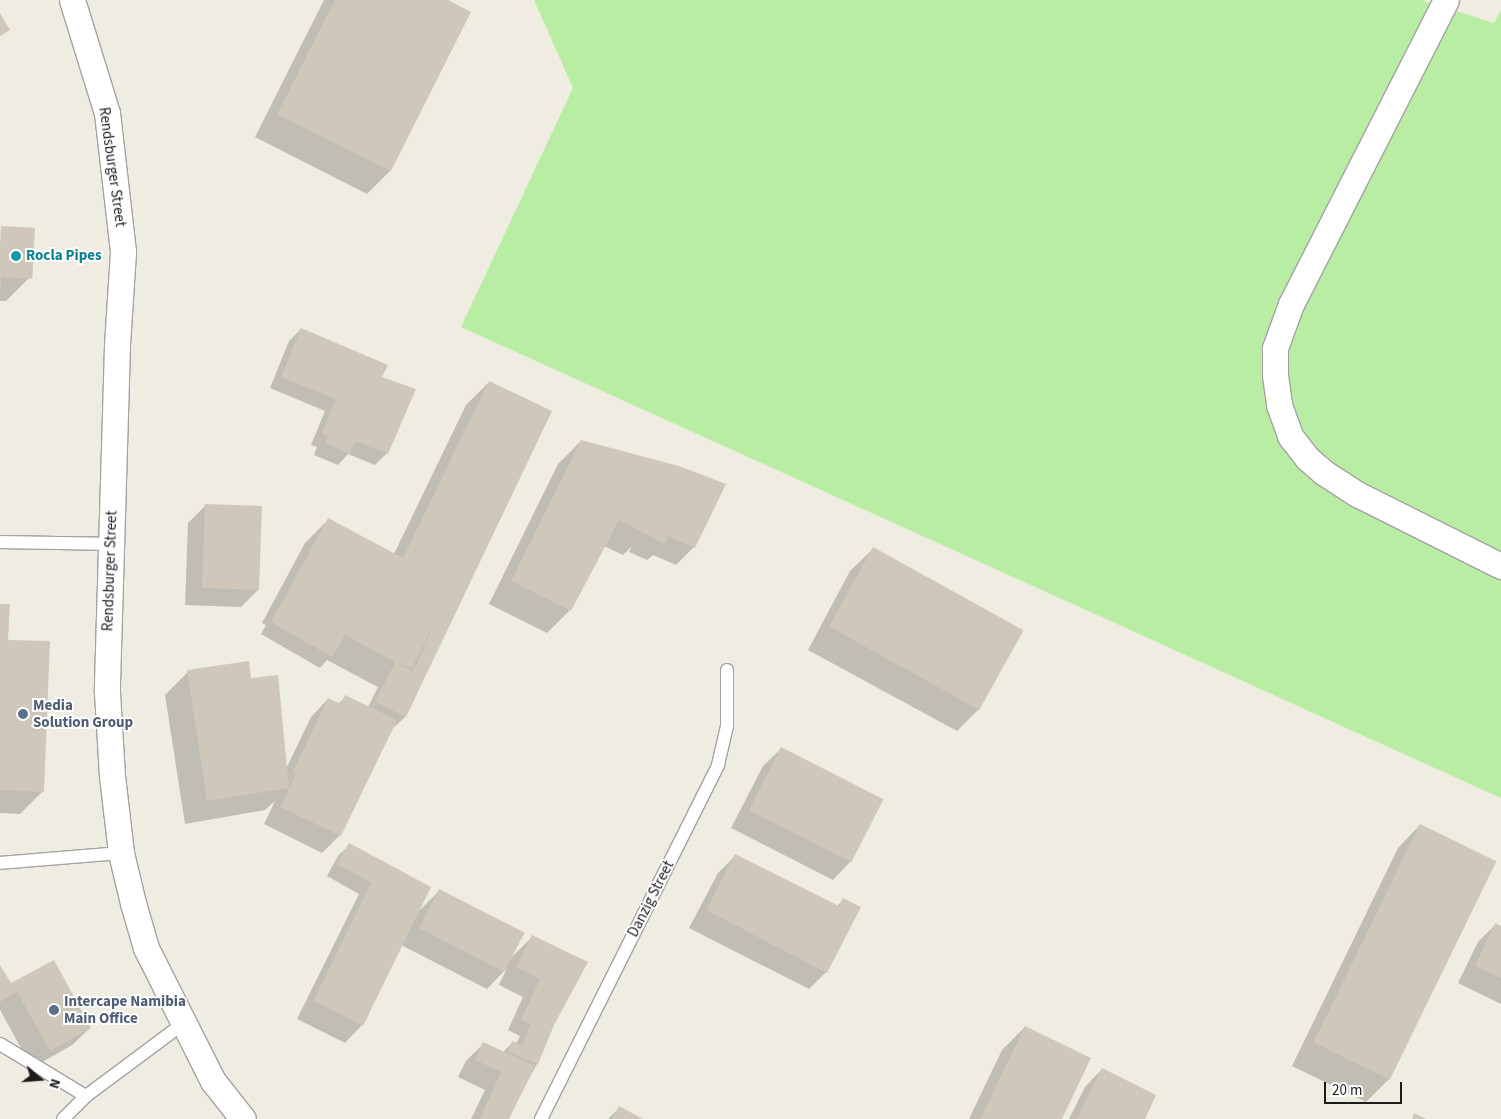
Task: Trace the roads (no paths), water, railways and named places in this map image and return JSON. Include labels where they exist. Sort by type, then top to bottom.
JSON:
[{"type":"street","name":"Rendsburger Street","points":[[72,0],[107,113],[123,252],[117,346],[107,692],[112,776],[122,853],[133,903],[146,948],[213,1081],[244,1119]]},
{"type":"street","points":[[1446,0],[1291,304],[1275,348],[1275,375],[1279,405],[1290,436],[1307,458],[1323,472],[1357,494],[1501,566]]},
{"type":"lane","points":[[0,542],[111,544]]},
{"type":"lane","name":"Danzig Street","points":[[541,1119],[718,765],[727,727],[727,670]]},
{"type":"lane","points":[[0,864],[122,853]]},
{"type":"lane","points":[[63,1119],[86,1096],[184,1023]]},
{"type":"lane","points":[[0,1044],[86,1096]]},
{"type":"place","name":"Rocla Pipes","points":[[16,256]]},
{"type":"place","name":"Media Solution Group","points":[[23,714]]},
{"type":"place","name":"Intercape Namibia Main Office","points":[[54,1010]]}]
